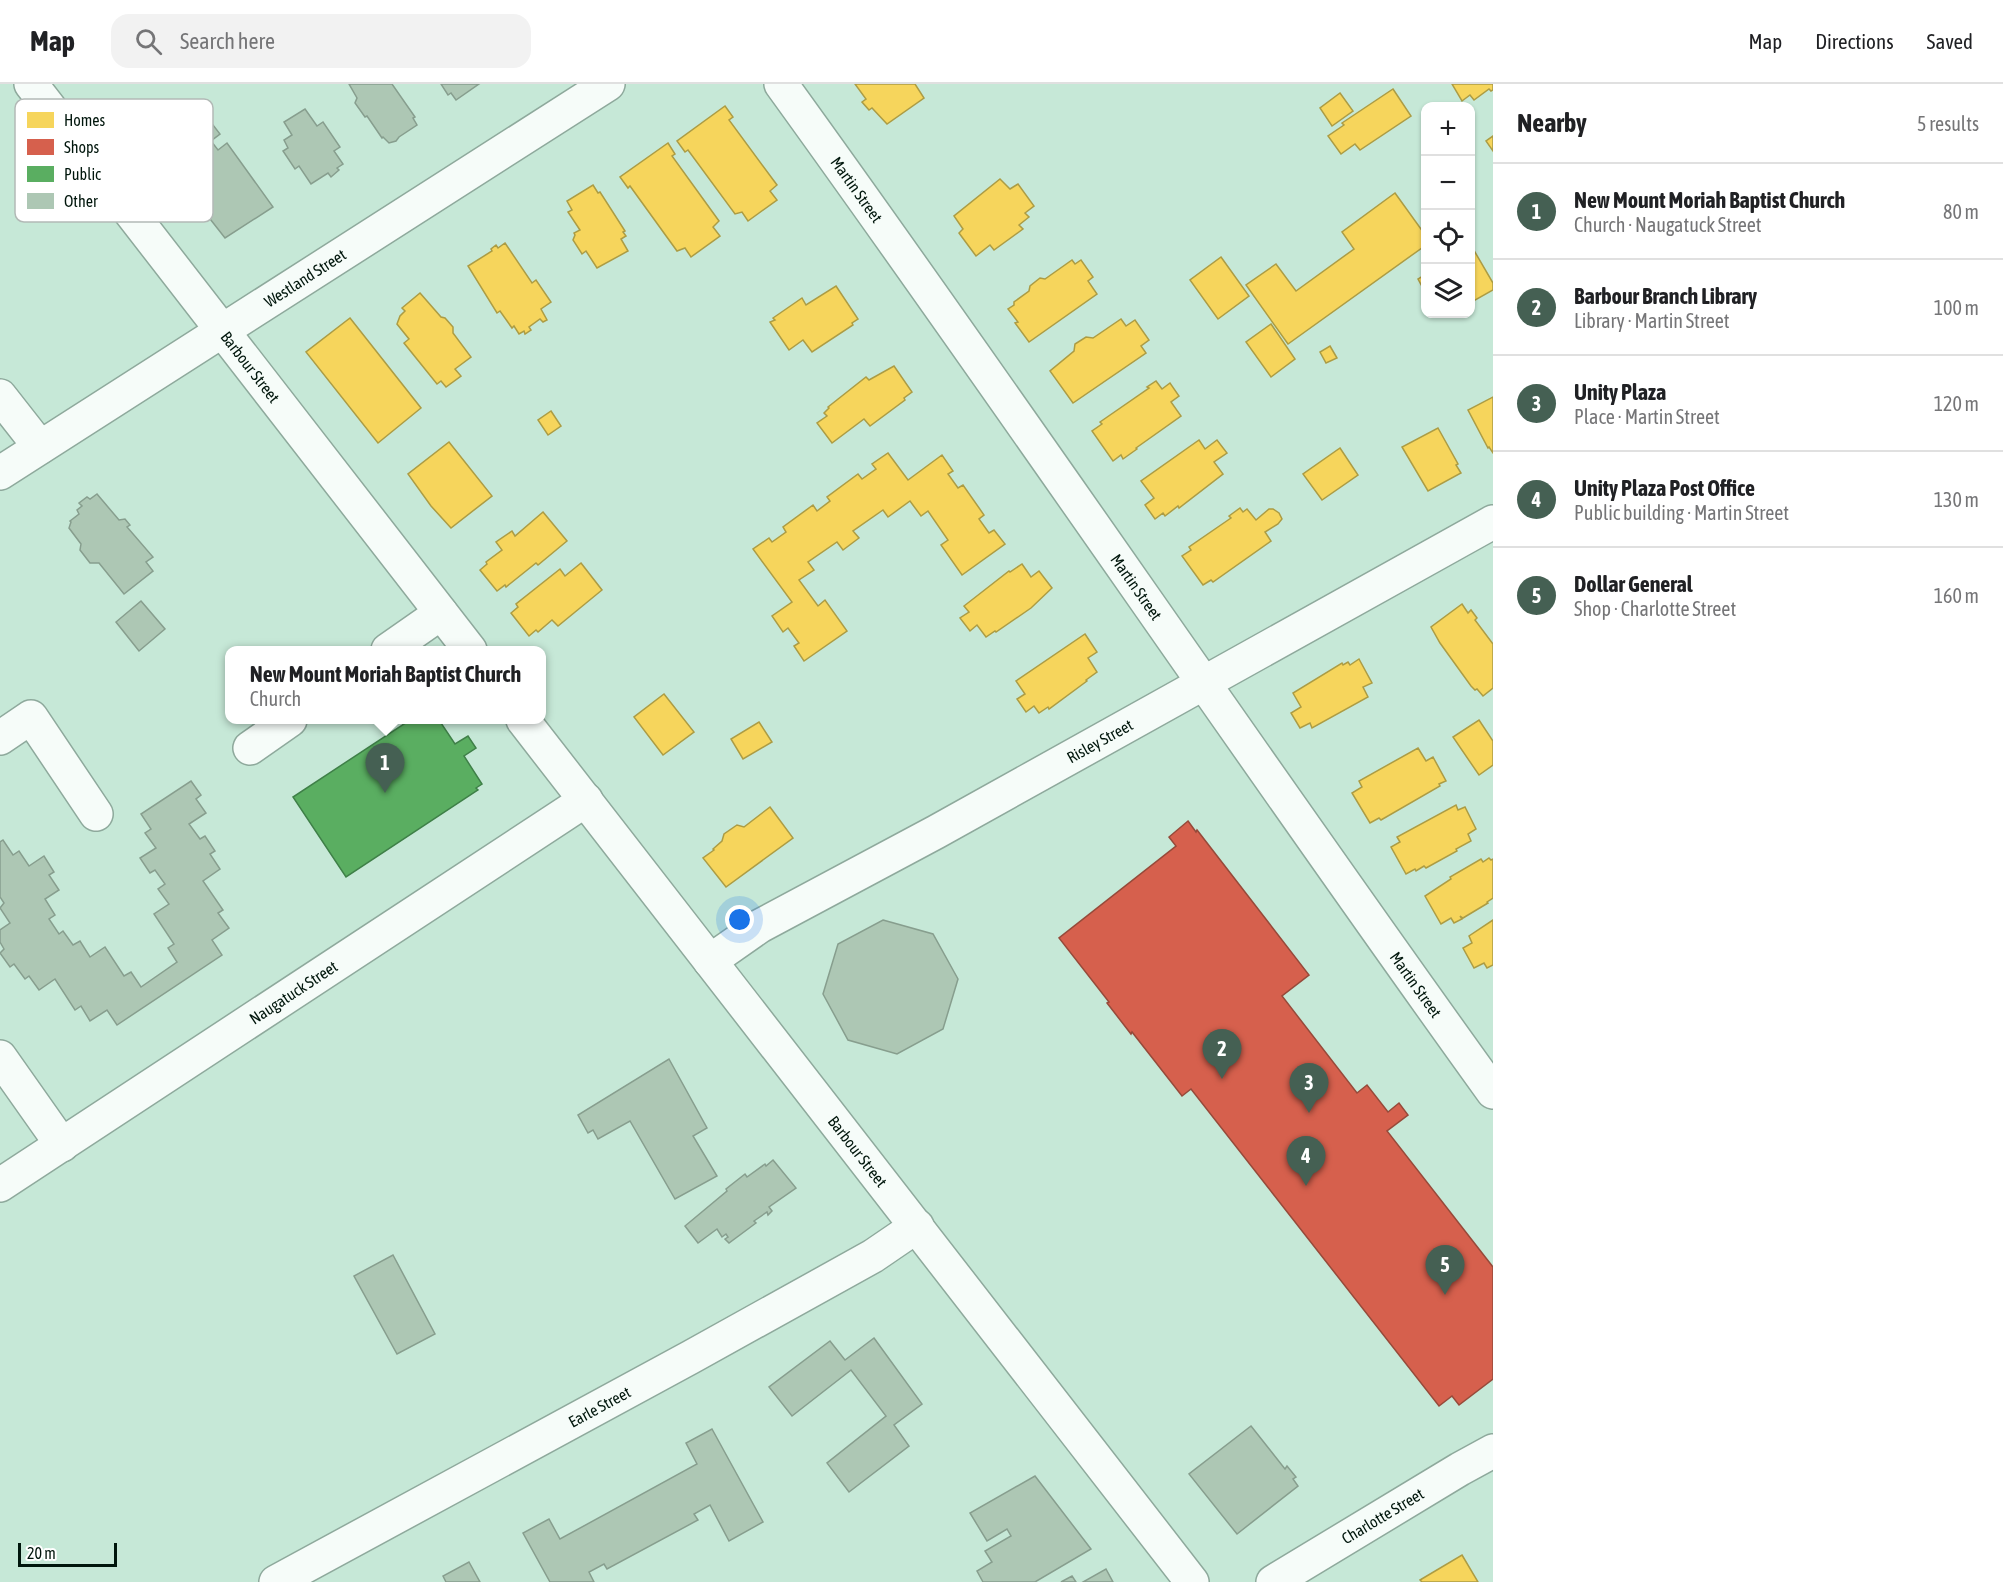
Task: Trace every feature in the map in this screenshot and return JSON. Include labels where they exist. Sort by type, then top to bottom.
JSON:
[{"type":"street","name":"Barbour Street","points":[[31,84],[43,99]]},
{"type":"street","name":"Westland Street","points":[[0,473],[608,84]]},
{"type":"street","name":"Martin Street","points":[[781,84],[898,245],[1387,945],[1493,1092]]},
{"type":"street","name":"Barbour Street","points":[[138,222],[466,646]]},
{"type":"street","points":[[0,396],[40,447]]},
{"type":"street","name":"Risley Street","points":[[710,961],[760,927],[936,832],[1493,522]]},
{"type":"street","points":[[395,646],[441,613]]},
{"type":"street","points":[[0,738],[31,717],[96,814]]},
{"type":"street","points":[[250,747],[284,724]]},
{"type":"street","name":"Barbour Street","points":[[526,724],[1192,1582]]},
{"type":"street","name":"Naugatuck Street","points":[[0,1185],[586,800]]},
{"type":"street","points":[[0,1058],[62,1145]]},
{"type":"street","name":"Earle Street","points":[[276,1582],[691,1358],[873,1256],[917,1226]]},
{"type":"street","name":"Charlotte Street","points":[[1273,1582],[1493,1451]]},
{"type":"building: Homes","points":[[855,84],[915,84],[924,98],[887,124],[872,108],[869,110],[862,102],[866,99]]},
{"type":"building: Homes","points":[[1452,84],[1493,84],[1493,90],[1489,89],[1474,100],[1470,95],[1462,101]]},
{"type":"building: Homes","points":[[1393,89],[1411,116],[1360,150],[1355,144],[1341,154],[1328,136],[1344,125],[1342,123]]},
{"type":"building: Homes","points":[[1340,93],[1353,111],[1332,126],[1320,108]]},
{"type":"building: Homes","points":[[725,106],[733,117],[729,120],[777,185],[770,191],[777,200],[748,221],[742,212],[735,214],[688,150],[685,152],[677,141]]},
{"type":"building: Homes","points":[[1493,136],[1493,151],[1486,141]]},
{"type":"building: Homes","points":[[668,143],[675,154],[672,156],[719,221],[713,227],[720,236],[691,257],[685,248],[677,251],[630,186],[628,188],[620,177]]},
{"type":"building: Homes","points":[[1000,179],[1010,189],[1018,184],[1034,206],[1025,213],[1029,217],[1019,225],[1023,229],[994,250],[990,245],[976,256],[959,233],[963,229],[954,216]]},
{"type":"building: Homes","points":[[593,185],[625,231],[623,232],[626,236],[621,239],[628,251],[597,268],[586,251],[582,254],[573,240],[574,233],[580,230],[568,212],[572,210],[567,201]]},
{"type":"building: Homes","points":[[1395,193],[1421,229],[1421,249],[1288,344],[1246,285],[1276,264],[1296,291],[1354,249],[1342,232]]},
{"type":"building: Homes","points":[[505,243],[532,283],[536,280],[551,302],[541,309],[547,320],[543,322],[540,319],[529,327],[531,330],[525,334],[524,331],[519,334],[500,311],[497,313],[468,266],[492,251],[491,249],[496,245],[498,248]]},
{"type":"building: Homes","points":[[1475,252],[1493,283],[1493,290],[1475,300]]},
{"type":"building: Homes","points":[[1221,257],[1249,296],[1218,319],[1190,280]]},
{"type":"building: Homes","points":[[1072,260],[1075,264],[1081,260],[1093,277],[1088,281],[1097,294],[1029,342],[1008,309],[1040,278],[1045,279]]},
{"type":"building: Homes","points":[[836,286],[858,319],[852,323],[853,325],[812,352],[803,340],[789,350],[770,322],[802,298],[806,305]]},
{"type":"building: Homes","points":[[420,293],[453,327],[453,333],[471,357],[455,369],[461,376],[446,387],[441,381],[437,384],[404,343],[409,339],[397,324],[405,311],[402,308]]},
{"type":"building: Homes","points":[[350,318],[421,408],[378,443],[306,352]]},
{"type":"building: Homes","points":[[1121,319],[1126,326],[1135,320],[1149,340],[1141,346],[1146,353],[1073,403],[1050,371],[1074,351],[1075,344],[1086,337],[1093,338]]},
{"type":"building: Homes","points":[[1271,324],[1295,359],[1271,377],[1246,342]]},
{"type":"building: Homes","points":[[1330,346],[1337,358],[1326,363],[1320,352]]},
{"type":"building: Homes","points":[[894,366],[912,392],[904,398],[905,400],[870,426],[864,419],[832,443],[817,423],[827,416],[824,413],[828,407],[866,377],[869,380]]},
{"type":"building: Homes","points":[[1156,381],[1162,389],[1170,383],[1179,396],[1171,402],[1181,416],[1123,459],[1121,455],[1113,461],[1092,431],[1102,424],[1100,422]]},
{"type":"building: Homes","points":[[1493,397],[1493,453],[1488,448],[1468,410]]},
{"type":"building: Homes","points":[[551,411],[561,426],[548,435],[538,420]]},
{"type":"building: Homes","points":[[1438,428],[1461,473],[1428,491],[1402,447]]},
{"type":"building: Homes","points":[[1199,440],[1205,449],[1217,440],[1227,453],[1214,462],[1223,474],[1179,508],[1178,506],[1165,516],[1163,513],[1155,519],[1145,505],[1154,498],[1141,481]]},
{"type":"building: Homes","points":[[449,442],[492,496],[451,528],[431,506],[408,474]]},
{"type":"building: Homes","points":[[1340,448],[1358,475],[1322,500],[1303,474]]},
{"type":"building: Homes","points":[[888,453],[908,480],[942,455],[953,471],[948,474],[958,488],[963,485],[984,515],[979,519],[989,533],[994,530],[1005,544],[962,575],[941,545],[948,540],[928,511],[921,516],[910,501],[888,517],[883,510],[853,531],[859,538],[843,550],[837,542],[808,562],[814,570],[799,580],[818,606],[825,600],[847,631],[804,661],[794,646],[799,643],[788,628],[783,632],[772,616],[792,602],[753,549],[769,538],[772,542],[786,532],[783,527],[813,505],[817,511],[830,501],[827,497],[858,474],[862,479],[876,469],[872,464]]},
{"type":"building: Homes","points":[[1240,508],[1243,512],[1247,509],[1256,520],[1269,509],[1279,513],[1282,519],[1265,532],[1271,541],[1213,582],[1211,580],[1203,585],[1182,556],[1191,550],[1189,547],[1231,518],[1229,516]]},
{"type":"building: Homes","points":[[543,512],[567,541],[538,565],[536,563],[506,587],[505,585],[497,591],[480,570],[487,564],[486,562],[502,550],[496,542],[512,531],[515,536]]},
{"type":"building: Homes","points":[[581,563],[602,590],[558,626],[552,620],[538,632],[536,630],[529,636],[511,613],[518,607],[516,604],[560,569],[565,576]]},
{"type":"building: Homes","points":[[1022,564],[1031,577],[1039,571],[1052,588],[1031,608],[996,632],[986,637],[977,625],[970,631],[960,618],[969,612],[964,606],[1009,571]]},
{"type":"building: Homes","points":[[1462,604],[1468,613],[1471,610],[1477,618],[1475,620],[1493,644],[1493,688],[1483,696],[1471,686],[1431,627]]},
{"type":"building: Homes","points":[[1085,634],[1097,652],[1088,658],[1097,672],[1049,709],[1048,707],[1039,713],[1034,706],[1026,712],[1017,699],[1025,694],[1016,681]]},
{"type":"building: Homes","points":[[1359,659],[1372,683],[1363,687],[1368,697],[1312,728],[1310,723],[1300,728],[1291,713],[1301,707],[1293,693],[1342,663],[1343,665],[1348,662],[1350,665]]},
{"type":"building: Homes","points":[[664,694],[694,732],[663,755],[634,717]]},
{"type":"building: Homes","points":[[1479,720],[1493,741],[1493,765],[1479,775],[1453,737]]},
{"type":"building: Homes","points":[[759,722],[772,742],[743,759],[731,739]]},
{"type":"building: Homes","points":[[1418,748],[1426,761],[1433,757],[1446,781],[1381,820],[1379,818],[1370,823],[1352,793],[1362,787],[1359,781]]},
{"type":"building: Homes","points":[[1456,805],[1458,810],[1465,807],[1476,829],[1468,834],[1471,841],[1426,868],[1424,866],[1406,874],[1391,847],[1400,842],[1397,837]]},
{"type":"building: Homes","points":[[770,807],[793,838],[726,887],[703,858],[722,841],[724,834],[737,825],[744,827]]},
{"type":"building: Homes","points":[[1489,858],[1493,859],[1493,898],[1463,918],[1460,916],[1462,919],[1454,923],[1451,918],[1441,924],[1425,896],[1451,879],[1450,877],[1481,859],[1483,862]]},
{"type":"building: Homes","points":[[1493,920],[1493,965],[1487,968],[1484,963],[1474,968],[1463,948],[1472,943],[1469,936]]},
{"type":"building: Homes","points":[[1462,1555],[1478,1582],[1422,1582],[1420,1580]]},
{"type":"building: Shops","points":[[1188,821],[1309,975],[1282,996],[1357,1093],[1367,1085],[1388,1112],[1399,1103],[1408,1115],[1387,1131],[1493,1267],[1493,1379],[1459,1405],[1452,1396],[1439,1406],[1191,1089],[1182,1096],[1132,1032],[1131,1034],[1059,938],[1176,846],[1169,837]]},
{"type":"building: Public","points":[[404,724],[442,724],[455,744],[468,736],[476,748],[464,756],[482,784],[476,788],[478,790],[346,877],[293,797]]},
{"type":"building: Other","points":[[349,84],[392,84],[415,117],[413,118],[417,125],[396,141],[389,143],[382,138],[355,103],[357,98]]},
{"type":"building: Other","points":[[441,84],[479,84],[456,100],[451,93],[448,95]]},
{"type":"building: Other","points":[[305,109],[317,126],[323,122],[340,147],[334,151],[343,164],[331,177],[328,173],[311,184],[299,166],[295,169],[283,151],[288,148],[284,140],[292,135],[284,122]]},
{"type":"building: Other","points":[[213,125],[220,134],[213,139]]},
{"type":"building: Other","points":[[227,143],[273,207],[225,238],[212,222],[213,144],[218,150]]},
{"type":"building: Other","points":[[97,494],[119,520],[125,519],[130,525],[127,527],[153,557],[146,562],[153,571],[124,594],[99,563],[90,563],[80,550],[81,544],[69,528],[70,521],[79,514],[77,510],[82,506],[79,503]]},
{"type":"building: Other","points":[[141,601],[165,629],[139,651],[116,622]]},
{"type":"building: Other","points":[[191,781],[201,795],[196,799],[206,813],[189,824],[200,839],[205,836],[215,851],[210,854],[220,869],[203,881],[223,910],[218,913],[229,928],[212,940],[222,955],[117,1025],[107,1010],[90,1021],[81,1006],[75,1010],[55,979],[39,990],[29,976],[25,979],[14,964],[10,967],[0,953],[4,949],[0,942],[0,930],[10,923],[0,908],[4,903],[0,897],[0,842],[3,840],[13,855],[19,851],[29,866],[44,856],[54,872],[49,875],[59,890],[45,899],[55,915],[49,919],[59,934],[63,931],[73,945],[80,941],[90,957],[105,947],[124,976],[131,972],[141,987],[177,962],[168,948],[174,944],[154,914],[169,904],[158,889],[165,884],[155,870],[150,873],[140,858],[156,848],[145,833],[151,829],[141,814]]},
{"type":"building: Other","points":[[883,920],[933,934],[958,979],[943,1029],[897,1054],[848,1040],[823,994],[838,944]]},
{"type":"building: Other","points":[[669,1059],[707,1128],[693,1136],[717,1176],[675,1199],[630,1121],[598,1139],[593,1130],[588,1133],[578,1115]]},
{"type":"building: Other","points":[[773,1160],[796,1188],[769,1207],[772,1211],[768,1215],[767,1212],[754,1221],[756,1223],[729,1243],[725,1239],[728,1237],[726,1234],[722,1237],[717,1229],[698,1243],[685,1226],[745,1174],[747,1177]]},
{"type":"building: Other","points":[[393,1255],[435,1334],[397,1354],[354,1276]]},
{"type":"building: Other","points":[[874,1338],[922,1404],[894,1425],[909,1446],[849,1492],[827,1463],[886,1416],[851,1370],[792,1416],[769,1387],[830,1341],[845,1360]]},
{"type":"building: Other","points":[[1251,1426],[1285,1469],[1287,1466],[1296,1477],[1293,1479],[1298,1486],[1237,1534],[1189,1474]]},
{"type":"building: Other","points":[[712,1429],[763,1522],[729,1541],[710,1505],[694,1514],[698,1520],[607,1569],[604,1564],[589,1572],[594,1582],[550,1582],[523,1533],[549,1519],[560,1539],[697,1464],[686,1443]]},
{"type":"building: Other","points":[[1035,1476],[1091,1549],[1035,1582],[983,1582],[977,1571],[992,1562],[985,1551],[1011,1536],[1007,1529],[987,1541],[970,1513]]},
{"type":"building: Other","points":[[469,1562],[480,1582],[446,1582],[443,1576]]},
{"type":"building: Other","points":[[1106,1569],[1113,1582],[1083,1582]]},
{"type":"building: Other","points":[[1072,1576],[1076,1582],[1061,1582]]},
{"type":"place","name":"New Mount Moriah Baptist Church","points":[[385,793]]},
{"type":"place","name":"Barbour Branch Library","points":[[1222,1079]]},
{"type":"place","name":"Unity Plaza","points":[[1309,1113]]},
{"type":"place","name":"Unity Plaza Post Office","points":[[1306,1186]]},
{"type":"place","name":"Dollar General","points":[[1445,1295]]}]
